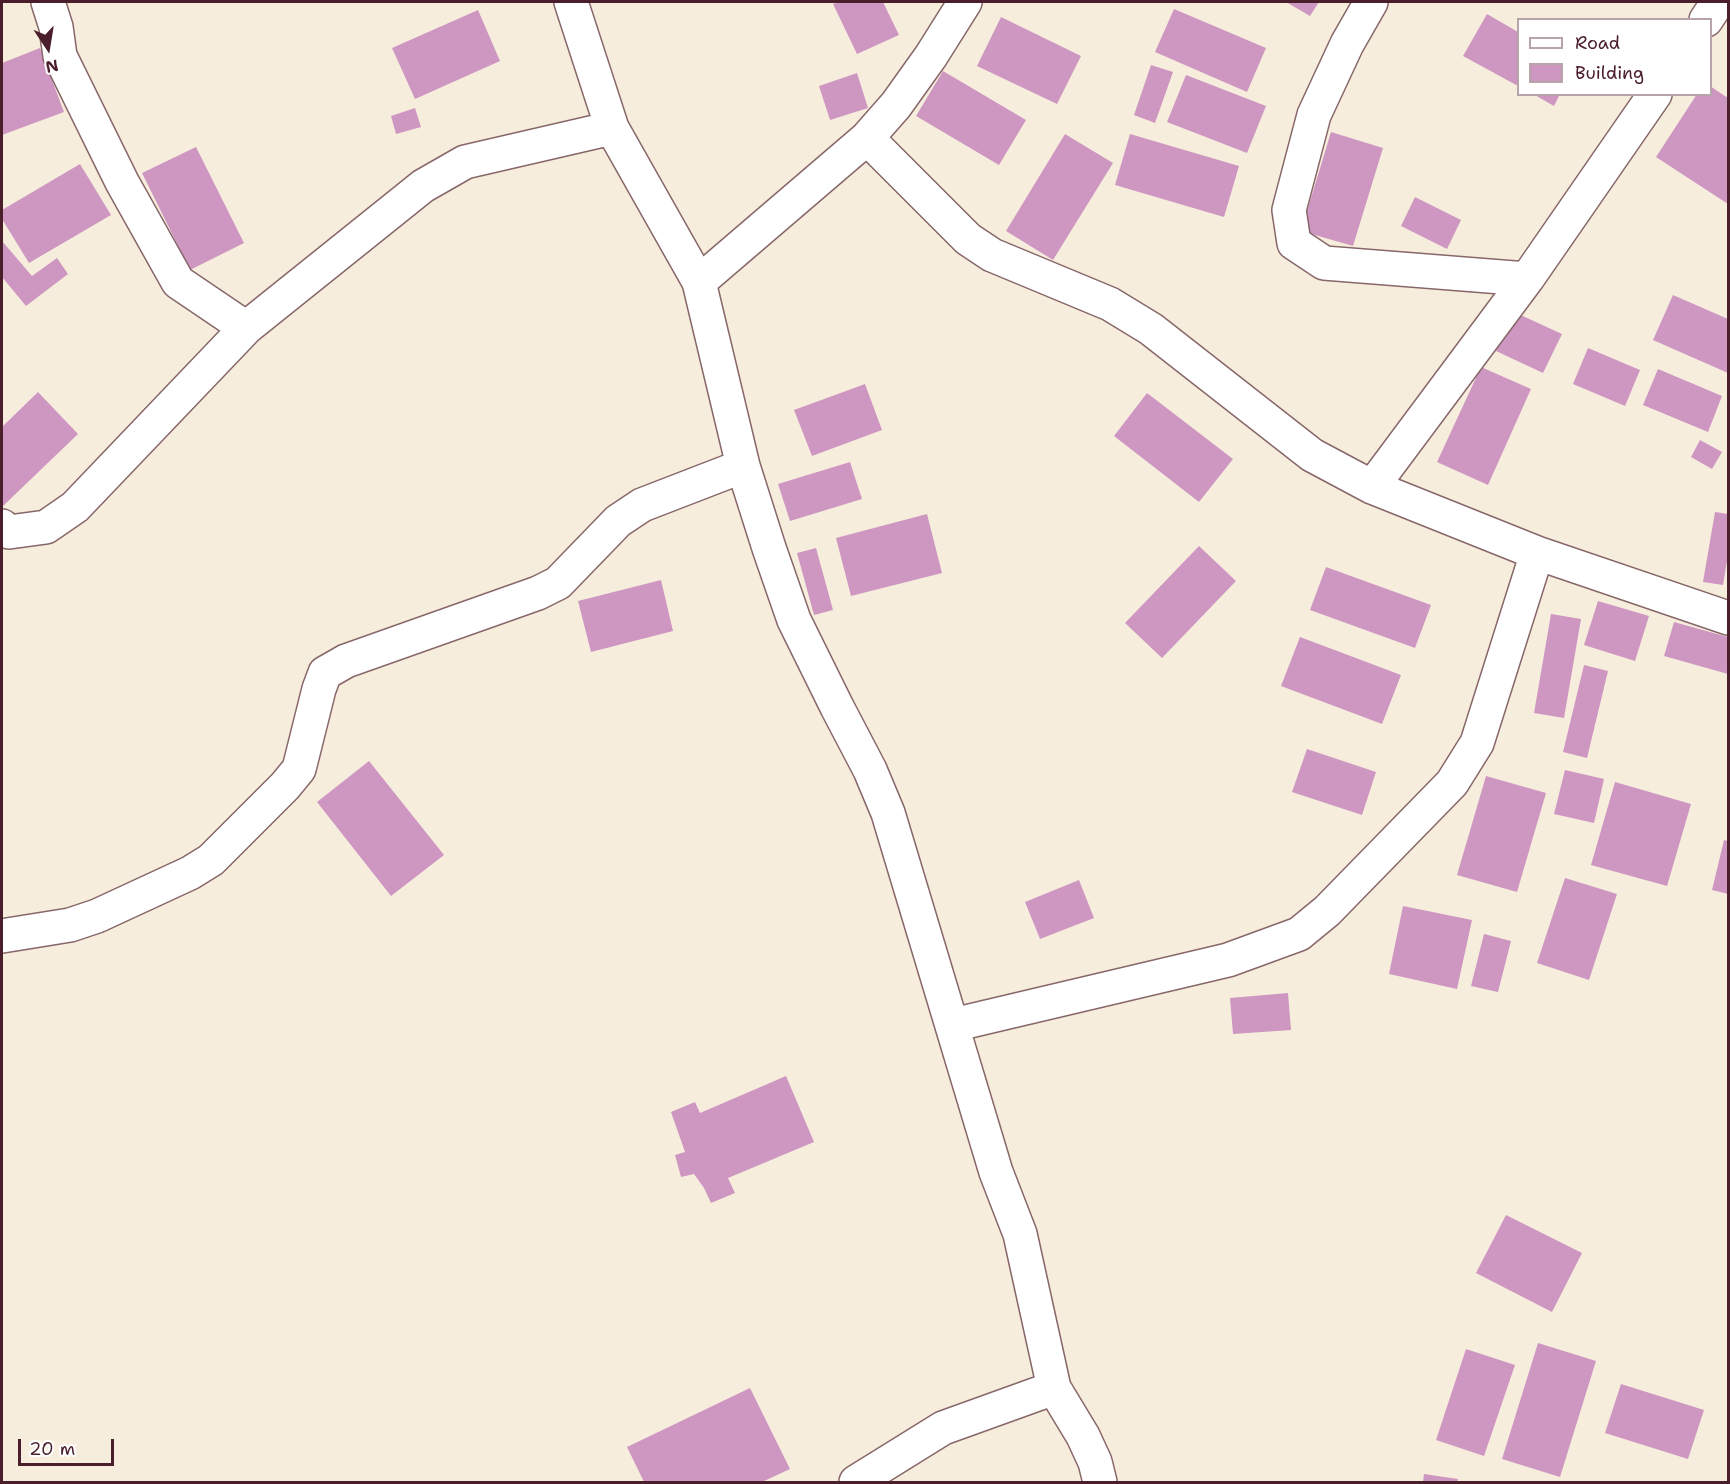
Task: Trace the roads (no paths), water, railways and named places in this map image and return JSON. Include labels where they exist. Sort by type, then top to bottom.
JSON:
[{"type":"street","points":[[48,2],[56,27],[60,56],[122,182],[178,282],[246,328]]},
{"type":"street","points":[[571,2],[612,128],[699,282],[743,466],[769,548],[794,620],[870,770],[888,813],[996,1172],[1020,1234],[1054,1388],[1083,1436],[1095,1462],[1100,1482]]},
{"type":"street","points":[[699,282],[867,138],[896,105],[931,56],[965,2]]},
{"type":"street","points":[[1371,2],[1347,44],[1314,115],[1289,210],[1294,243],[1324,263],[1527,279]]},
{"type":"street","points":[[1707,18],[1718,2]]},
{"type":"street","points":[[1372,487],[1527,279],[1654,96]]},
{"type":"street","points":[[2,526],[9,532],[46,527],[75,507],[246,328],[423,186],[465,162],[612,128]]},
{"type":"street","points":[[867,138],[968,238],[992,255],[1110,304],[1141,323],[1312,455],[1372,487],[1537,554],[1728,618]]},
{"type":"street","points":[[2,936],[70,925],[96,916],[190,873],[211,860],[299,769],[319,689],[326,673],[346,661],[538,593],[558,583],[618,521],[642,505],[743,466]]},
{"type":"street","points":[[953,1025],[1228,960],[1299,934],[1327,911],[1452,783],[1477,742],[1537,554]]},
{"type":"street","points":[[856,1482],[943,1428],[1054,1388]]}]
